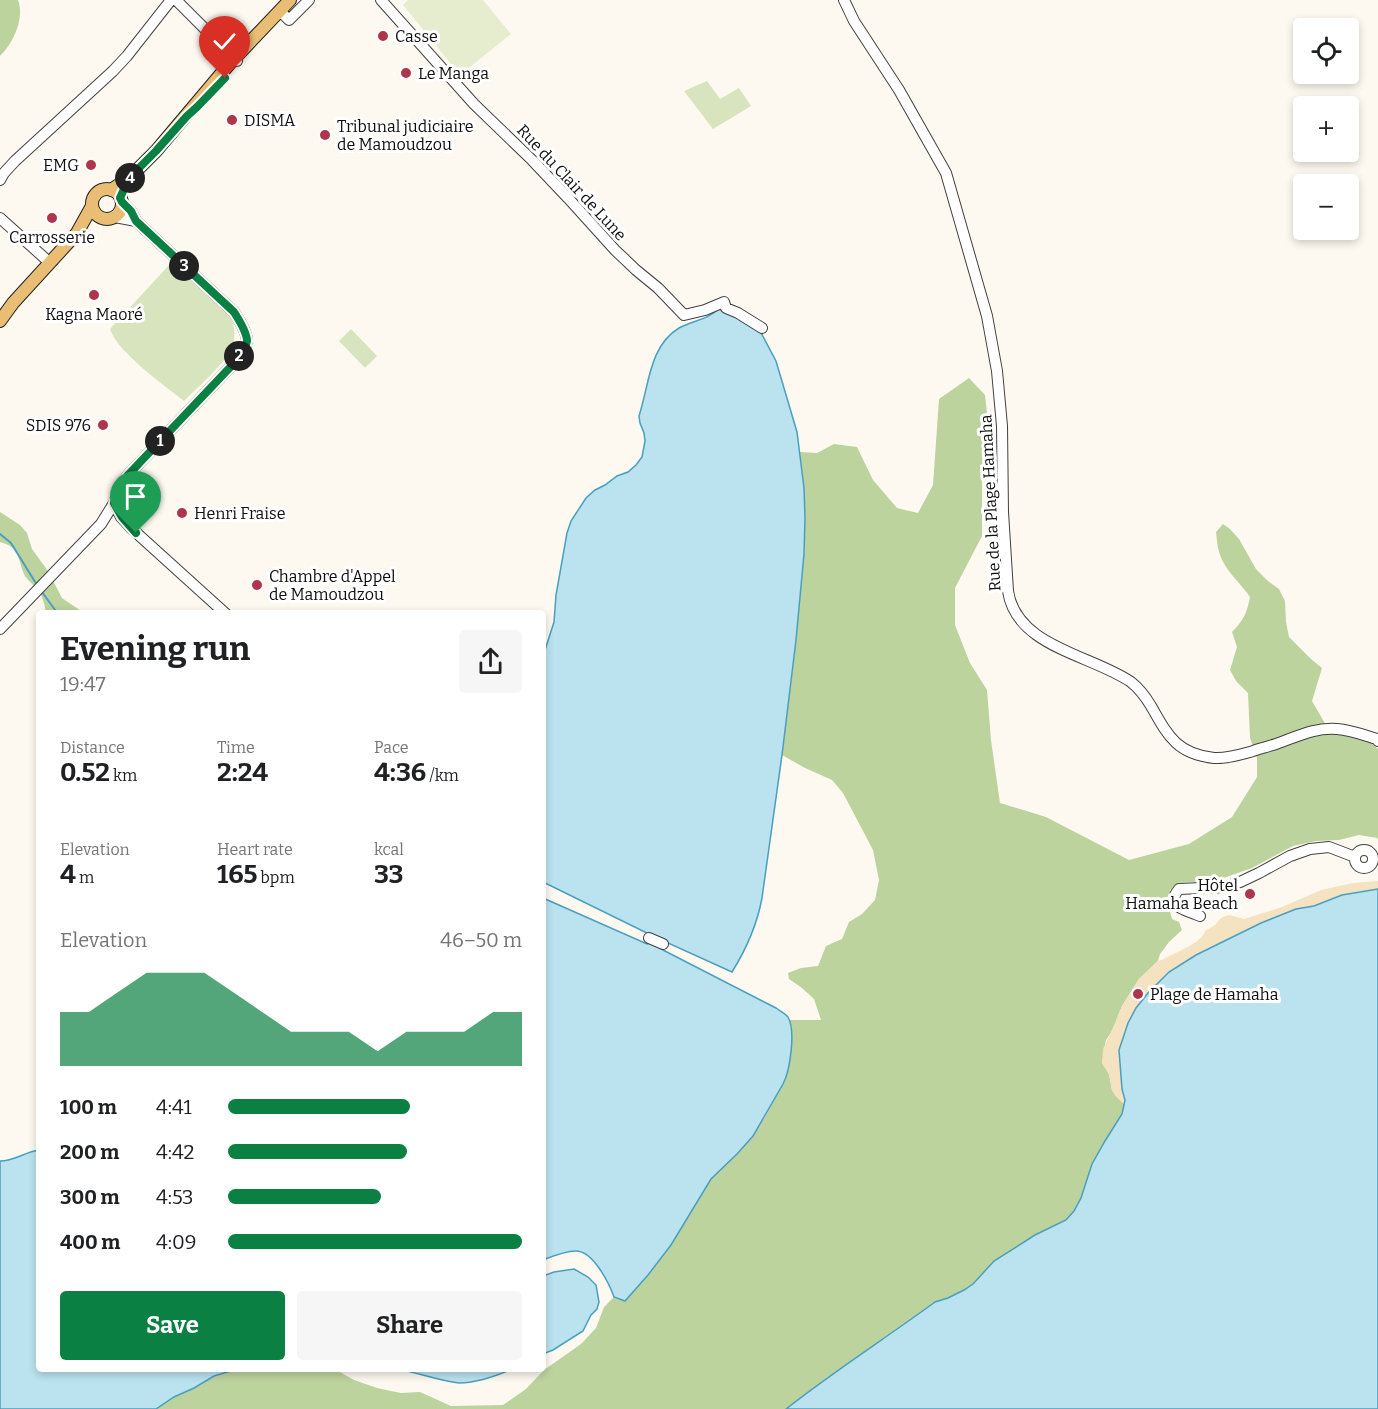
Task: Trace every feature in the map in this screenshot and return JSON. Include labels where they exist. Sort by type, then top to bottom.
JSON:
[{"type":"main road","points":[[0,321],[46,265],[77,233],[95,221],[109,218],[120,210],[118,197],[129,178],[209,96],[282,13],[290,0]]},
{"type":"main road","points":[[187,116],[194,105],[236,60],[282,13],[299,0]]},
{"type":"main road","points":[[77,233],[96,195],[103,190],[118,197]]},
{"type":"main road","points":[[92,206],[96,214],[109,218]]},
{"type":"main road","points":[[0,309],[46,265]]},
{"type":"street","points":[[0,180],[15,161],[127,56],[171,0]]},
{"type":"street","points":[[176,0],[236,60]]},
{"type":"street","points":[[282,13],[289,20],[309,0]]},
{"type":"street","name":"Rue du Clair de Lune","points":[[381,0],[474,104],[541,170],[615,250],[658,288],[684,315],[724,302],[726,308],[762,328]]},
{"type":"street","name":"Rue de la Plage Hamaha","points":[[844,0],[854,21],[898,90],[946,173],[987,316],[997,371],[1002,426],[1003,512],[1008,591],[1010,601],[1025,626],[1054,645],[1117,673],[1133,683],[1143,692],[1177,745],[1192,754],[1216,758],[1237,755],[1275,745],[1306,732],[1336,728],[1362,734],[1378,741]]},
{"type":"street","points":[[0,628],[101,524],[128,475],[237,360],[247,341],[234,312],[136,221],[131,211],[118,197]]},
{"type":"street","points":[[0,218],[46,265]]},
{"type":"street","points":[[109,218],[136,221]]},
{"type":"street","points":[[114,503],[131,528],[222,610]]},
{"type":"street","points":[[1372,853],[1378,842]]},
{"type":"street","points":[[1200,916],[1178,908],[1173,900],[1174,894],[1179,889],[1225,887],[1310,849],[1329,847],[1355,857]]},
{"type":"street","points":[[1355,857],[1362,850],[1372,853]]},
{"type":"street","points":[[1355,857],[1359,866],[1366,868],[1374,861],[1372,853]]},
{"type":"street","points":[[649,938],[663,944]]},
{"type":"green space","points":[[0,0],[18,0],[20,15],[13,38],[0,56]]},
{"type":"green space","points":[[408,0],[483,0],[511,34],[460,75],[403,5]]},
{"type":"green space","points":[[707,81],[720,99],[739,88],[751,106],[713,129],[684,91]]},
{"type":"green space","points":[[171,263],[230,315],[234,332],[229,354],[184,401],[132,358],[122,348],[110,329]]},
{"type":"green space","points":[[351,329],[377,356],[365,368],[339,341]]},
{"type":"green space","points":[[969,378],[985,395],[988,422],[982,478],[982,536],[955,588],[955,625],[970,663],[987,690],[1000,803],[1046,817],[1129,860],[1189,844],[1232,817],[1257,777],[1257,758],[1250,738],[1248,693],[1236,681],[1230,670],[1237,647],[1232,632],[1244,616],[1250,597],[1221,558],[1216,532],[1223,524],[1239,539],[1256,569],[1279,589],[1285,601],[1289,637],[1322,668],[1312,701],[1330,732],[1367,740],[1378,749],[1378,840],[1359,835],[1339,840],[1316,841],[1293,846],[1252,868],[1218,880],[1177,883],[1170,890],[1168,904],[1172,919],[1179,922],[1182,930],[1169,942],[1158,961],[1139,979],[1122,1006],[1106,1040],[1102,1063],[1109,1074],[1112,1090],[1125,1105],[1092,1164],[1081,1198],[1074,1211],[1066,1220],[1035,1235],[994,1261],[973,1284],[948,1298],[935,1302],[786,1409],[156,1409],[214,1376],[227,1372],[340,1372],[377,1388],[401,1393],[420,1392],[451,1406],[503,1405],[526,1389],[542,1372],[546,1372],[546,1369],[581,1344],[596,1328],[604,1307],[614,1297],[625,1300],[648,1275],[671,1245],[711,1179],[764,1119],[787,1076],[791,1040],[789,1020],[821,1020],[814,999],[789,979],[788,973],[801,968],[818,966],[826,946],[842,939],[849,922],[862,914],[875,900],[879,880],[873,850],[843,793],[832,780],[782,755],[804,554],[805,518],[800,452],[817,453],[834,444],[857,447],[873,480],[897,508],[918,513],[933,485],[939,399]]},
{"type":"green space","points":[[0,512],[20,525],[27,533],[32,549],[48,571],[62,598],[80,610],[45,610],[38,590],[25,576],[18,555],[12,548],[0,542]]},
{"type":"sand","name":"Plage de Hamaha","points":[[1378,881],[1378,889],[1356,892],[1314,906],[1296,909],[1244,931],[1119,1050],[1125,1105],[1115,1095],[1109,1074],[1102,1063],[1103,1049],[1122,1006],[1139,979],[1158,961],[1194,943],[1205,931],[1225,916],[1244,919],[1282,907],[1321,890],[1353,883]]},
{"type":"water","points":[[720,307],[759,329],[776,361],[797,432],[804,488],[804,554],[782,755],[762,898],[754,927],[732,972],[666,942],[657,946],[785,1014],[792,1032],[791,1051],[783,1084],[753,1136],[711,1179],[671,1245],[625,1301],[614,1297],[600,1269],[582,1252],[568,1252],[546,1259],[546,899],[647,944],[651,943],[651,935],[546,883],[546,647],[554,622],[556,595],[571,521],[586,498],[617,476],[628,472],[642,457],[645,441],[639,416],[652,368],[662,345],[679,328]]},
{"type":"water","points":[[1378,889],[1378,1409],[786,1409],[935,1302],[948,1298],[973,1284],[994,1261],[1035,1235],[1066,1220],[1074,1211],[1081,1198],[1092,1164],[1122,1114],[1125,1100],[1119,1050],[1128,1023],[1148,993],[1169,972],[1196,955],[1261,923],[1296,909],[1314,906],[1342,895]]},
{"type":"water","points":[[36,1151],[36,1372],[227,1372],[214,1376],[156,1409],[0,1409],[0,1161]]},
{"type":"water","points":[[574,1269],[588,1277],[596,1285],[599,1302],[583,1331],[546,1353],[546,1275]]},
{"type":"water","points":[[411,1372],[505,1372],[465,1383]]},
{"type":"waterway","points":[[0,534],[11,543],[37,585]]},
{"type":"waterway","points":[[42,592],[55,610]]},
{"type":"place","name":"Casse","points":[[383,36]]},
{"type":"place","name":"Le Manga","points":[[406,73]]},
{"type":"place","name":"DISMA","points":[[232,120]]},
{"type":"place","name":"Tribunal judiciaire de Mamoudzou","points":[[325,135]]},
{"type":"place","name":"EMG","points":[[91,165]]},
{"type":"place","name":"Carrosserie","points":[[52,218]]},
{"type":"place","name":"Kagna Maoré","points":[[94,295]]},
{"type":"place","name":"SDIS 976","points":[[103,425]]},
{"type":"place","name":"Henri Fraise","points":[[182,513]]},
{"type":"place","name":"Chambre d'Appel de Mamoudzou","points":[[257,585]]},
{"type":"place","name":"Hôtel Hamaha Beach","points":[[1250,894]]},
{"type":"place","name":"Plage de Hamaha","points":[[1138,994]]},
{"type":"route","points":[[136,533],[122,517],[114,503],[120,486],[237,360],[247,341],[234,312],[136,221],[120,198],[129,178],[225,78]]}]
